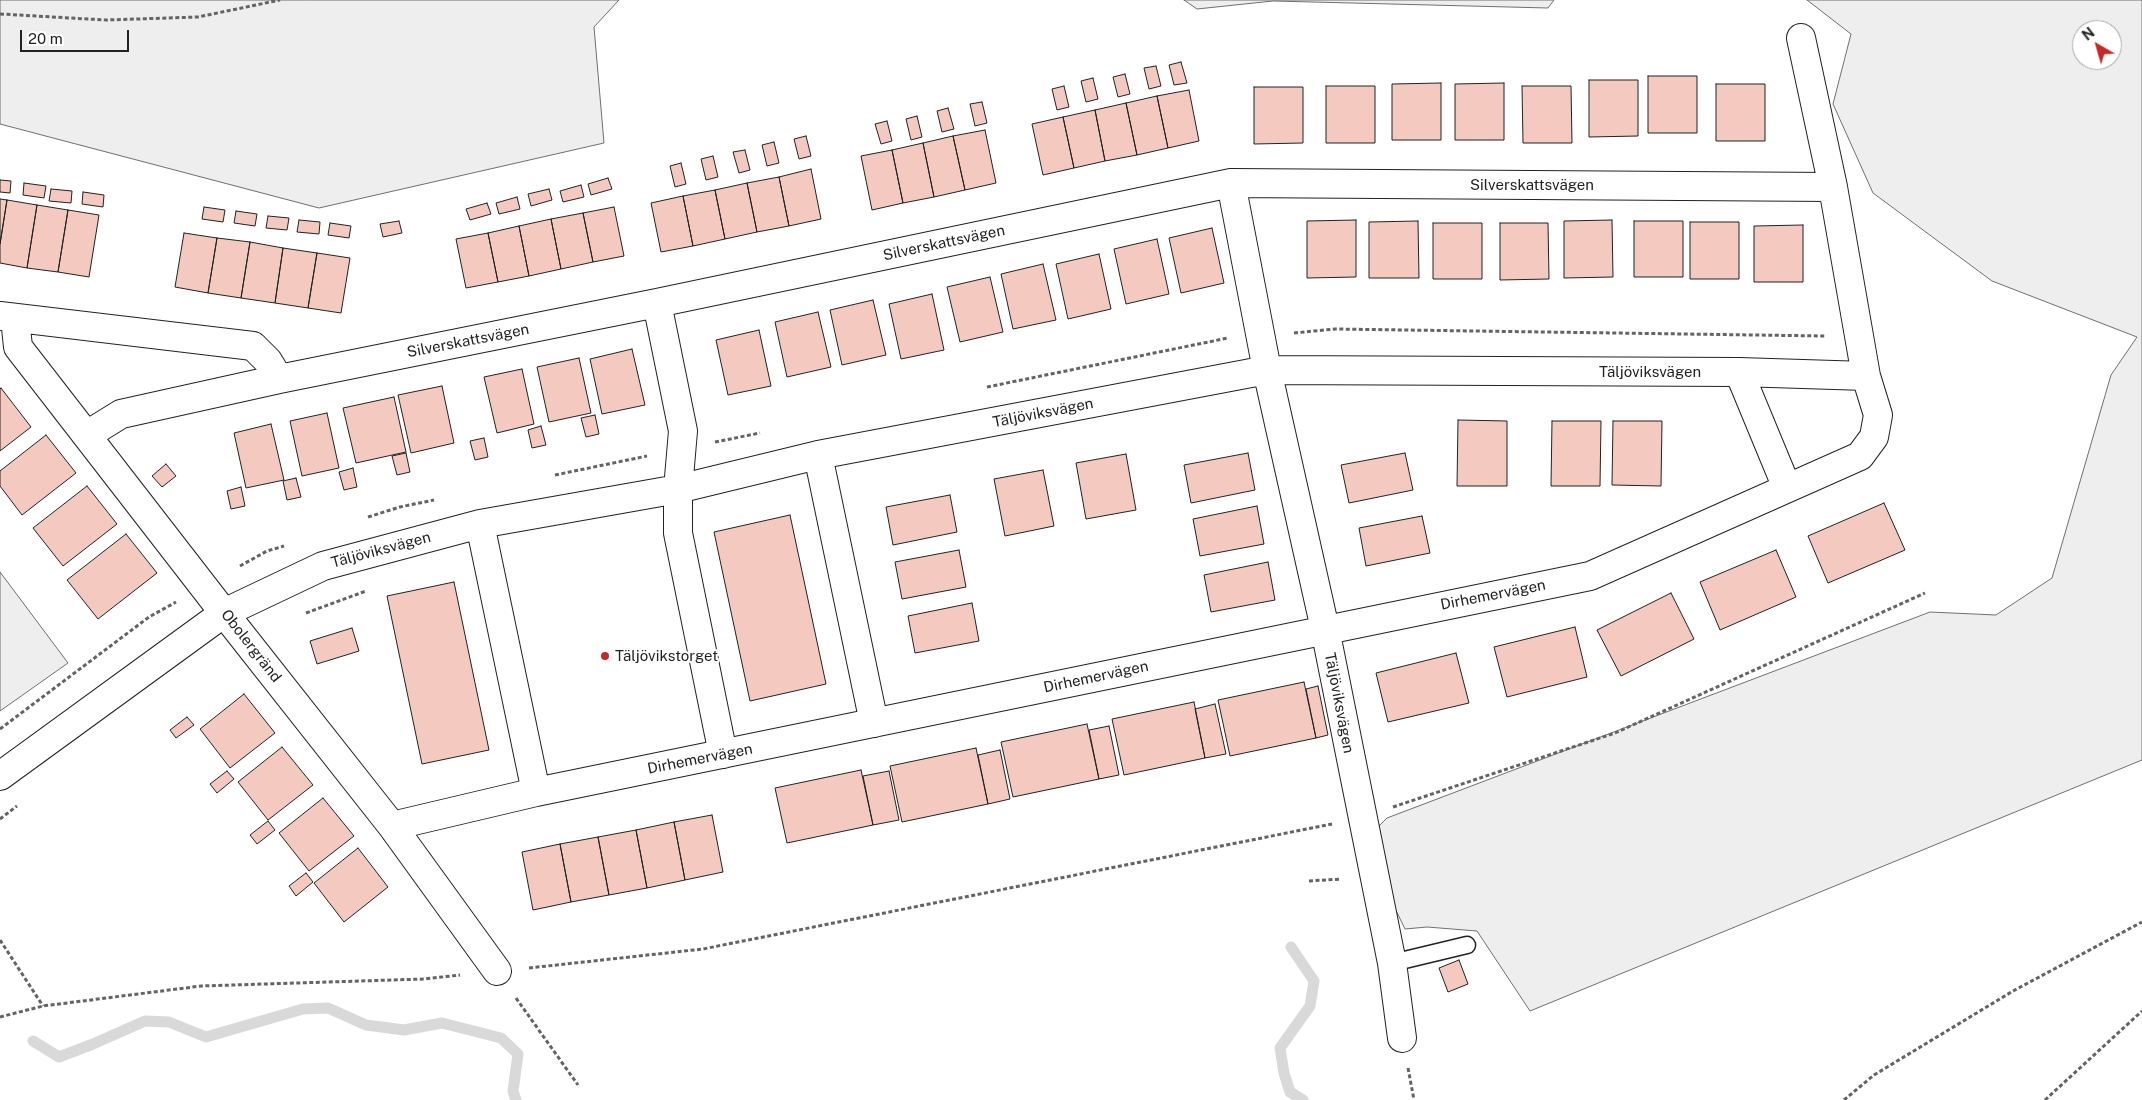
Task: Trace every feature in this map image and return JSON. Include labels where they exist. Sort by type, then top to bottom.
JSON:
[{"type":"street","points":[[1739,372],[1787,488],[1860,456],[1874,437],[1878,415],[1866,376],[1833,187],[1801,38]]},
{"type":"street","points":[[1231,183],[1267,370]]},
{"type":"street","name":"Silverskattsvägen","points":[[87,435],[121,414],[279,379],[657,303],[1231,183],[1833,187]]},
{"type":"street","points":[[657,303],[683,430],[678,489],[678,533],[722,754]]},
{"type":"street","points":[[8,317],[253,346],[268,361],[279,379]]},
{"type":"street","name":"Obolergränd","points":[[8,317],[18,347],[392,826],[497,972]]},
{"type":"street","name":"Täljöviksvägen","points":[[1267,370],[1325,629],[1361,818],[1392,964],[1402,1038]]},
{"type":"street","name":"Täljöviksvägen","points":[[0,776],[224,613],[323,566],[480,524],[678,489],[818,455],[1267,370],[1739,372],[1866,376]]},
{"type":"street","points":[[818,455],[874,723]]},
{"type":"street","name":"Dirhemervägen","points":[[392,826],[536,792],[1590,576],[1787,488]]},
{"type":"street","points":[[480,524],[536,792]]},
{"type":"lane","points":[[1392,964],[1467,945]]},
{"type":"path","points":[[0,14],[106,20],[198,17],[280,0]]},
{"type":"path","points":[[0,1017],[43,1006],[201,986],[424,979],[702,949],[1361,818],[1615,733],[1925,593]]},
{"type":"path","points":[[1844,1100],[1874,1075],[2005,996],[2142,922]]},
{"type":"path","points":[[0,940],[43,1006]]},
{"type":"path","points":[[497,972],[578,1085]]},
{"type":"path","points":[[2045,1100],[2142,1012]]},
{"type":"shaded area","points":[[0,0],[619,0],[594,27],[604,143],[319,208],[0,124]]},
{"type":"shaded area","points":[[1184,0],[1554,0],[1548,8],[1273,1],[1197,9]]},
{"type":"shaded area","points":[[1807,0],[2142,0],[2142,760],[1530,1011],[1477,931],[1427,927],[1405,929],[1388,894],[1378,827],[1387,818],[1930,612],[1996,615],[2052,578],[2111,375],[2137,337],[1992,281],[1873,193],[1833,104],[1851,34]]},
{"type":"shaded area","points":[[0,572],[68,663],[0,711]]},
{"type":"building","points":[[1181,62],[1187,83],[1174,85],[1169,65]]},
{"type":"building","points":[[1156,66],[1161,86],[1149,89],[1144,68]]},
{"type":"building","points":[[1125,74],[1130,94],[1118,97],[1113,77]]},
{"type":"building","points":[[1648,76],[1697,76],[1697,133],[1648,133]]},
{"type":"building","points":[[1093,78],[1098,99],[1086,102],[1081,81]]},
{"type":"building","points":[[1589,80],[1638,80],[1638,136],[1589,137]]},
{"type":"building","points":[[1441,83],[1441,140],[1392,140],[1392,84]]},
{"type":"building","points":[[1504,83],[1504,140],[1455,140],[1455,84]]},
{"type":"building","points":[[1716,84],[1765,84],[1765,141],[1716,141]]},
{"type":"building","points":[[1064,86],[1069,107],[1057,110],[1052,89]]},
{"type":"building","points":[[1326,86],[1375,86],[1375,143],[1326,143]]},
{"type":"building","points":[[1522,86],[1571,86],[1572,143],[1523,143]]},
{"type":"building","points":[[1254,87],[1303,87],[1303,143],[1254,144]]},
{"type":"building","points":[[1189,90],[1199,141],[1168,148],[1157,96]]},
{"type":"building","points":[[1157,96],[1168,148],[1137,155],[1126,103]]},
{"type":"building","points":[[982,102],[987,123],[975,126],[970,104]]},
{"type":"building","points":[[1126,103],[1137,155],[1105,161],[1095,110]]},
{"type":"building","points":[[948,108],[954,129],[942,132],[937,111]]},
{"type":"building","points":[[1095,110],[1105,161],[1074,168],[1063,117]]},
{"type":"building","points":[[917,116],[922,137],[911,140],[906,119]]},
{"type":"building","points":[[1063,117],[1074,168],[1043,175],[1032,124]]},
{"type":"building","points":[[887,121],[892,141],[881,144],[875,124]]},
{"type":"building","points":[[985,130],[996,183],[965,190],[953,136]]},
{"type":"building","points":[[806,136],[811,156],[799,159],[794,139]]},
{"type":"building","points":[[953,136],[965,190],[934,197],[923,143]]},
{"type":"building","points":[[774,142],[779,163],[767,166],[762,145]]},
{"type":"building","points":[[923,143],[934,197],[903,203],[892,150]]},
{"type":"building","points":[[745,150],[750,170],[739,173],[733,152]]},
{"type":"building","points":[[892,150],[903,203],[872,210],[861,156]]},
{"type":"building","points":[[713,156],[718,177],[706,180],[701,159]]},
{"type":"building","points":[[681,163],[686,184],[675,187],[670,166]]},
{"type":"building","points":[[811,169],[821,219],[789,226],[779,177]]},
{"type":"building","points":[[779,177],[789,226],[757,232],[747,183]]},
{"type":"building","points":[[608,178],[612,189],[591,195],[588,184]]},
{"type":"building","points":[[0,180],[11,181],[10,193],[0,192]]},
{"type":"building","points":[[24,183],[46,186],[44,198],[23,195]]},
{"type":"building","points":[[747,183],[757,232],[725,239],[715,190]]},
{"type":"building","points":[[581,185],[584,197],[563,202],[560,191]]},
{"type":"building","points":[[51,189],[72,191],[71,203],[49,201]]},
{"type":"building","points":[[549,189],[552,200],[531,206],[528,194]]},
{"type":"building","points":[[715,190],[725,239],[693,246],[683,196]]},
{"type":"building","points":[[83,192],[104,195],[103,207],[82,204]]},
{"type":"building","points":[[683,196],[693,246],[661,252],[651,203]]},
{"type":"building","points":[[517,197],[520,209],[499,214],[496,203]]},
{"type":"building","points":[[0,199],[7,200],[0,244]]},
{"type":"building","points":[[7,200],[37,205],[27,268],[0,263],[0,244]]},
{"type":"building","points":[[487,203],[491,214],[470,220],[466,209]]},
{"type":"building","points":[[37,205],[68,210],[58,272],[27,268]]},
{"type":"building","points":[[204,207],[225,210],[223,222],[202,219]]},
{"type":"building","points":[[614,207],[624,256],[593,262],[583,213]]},
{"type":"building","points":[[68,210],[99,215],[89,277],[58,272]]},
{"type":"building","points":[[236,211],[257,214],[255,226],[234,223]]},
{"type":"building","points":[[583,213],[593,262],[561,269],[551,219]]},
{"type":"building","points":[[268,216],[289,218],[287,230],[266,228]]},
{"type":"building","points":[[551,219],[561,269],[529,276],[519,226]]},
{"type":"building","points":[[299,220],[320,222],[319,234],[297,232]]},
{"type":"building","points":[[1356,220],[1356,277],[1307,278],[1307,221]]},
{"type":"building","points":[[1612,220],[1613,277],[1564,278],[1564,221]]},
{"type":"building","points":[[399,221],[402,233],[383,237],[380,224]]},
{"type":"building","points":[[1418,221],[1419,278],[1369,278],[1369,222]]},
{"type":"building","points":[[1634,221],[1683,221],[1683,277],[1634,277]]},
{"type":"building","points":[[1690,222],[1739,222],[1739,279],[1690,279]]},
{"type":"building","points":[[330,223],[351,226],[349,238],[328,235]]},
{"type":"building","points":[[1433,223],[1482,223],[1482,279],[1433,279]]},
{"type":"building","points":[[1500,223],[1548,223],[1549,279],[1500,280]]},
{"type":"building","points":[[1803,225],[1803,282],[1754,282],[1754,226]]},
{"type":"building","points":[[519,226],[529,276],[498,282],[488,233]]},
{"type":"building","points":[[1212,228],[1224,283],[1181,293],[1169,238]]},
{"type":"building","points":[[184,233],[217,238],[208,293],[175,287]]},
{"type":"building","points":[[488,233],[498,282],[466,288],[456,239]]},
{"type":"building","points":[[217,238],[250,242],[241,298],[208,293]]},
{"type":"building","points":[[1157,239],[1169,294],[1126,304],[1114,249]]},
{"type":"building","points":[[250,242],[283,248],[275,303],[241,298]]},
{"type":"building","points":[[283,248],[317,253],[308,308],[275,303]]},
{"type":"building","points":[[317,253],[350,258],[341,313],[308,308]]},
{"type":"building","points":[[1099,254],[1111,309],[1068,319],[1056,264]]},
{"type":"building","points":[[1043,264],[1056,320],[1013,329],[1001,274]]},
{"type":"building","points":[[990,277],[1003,332],[960,342],[947,287]]},
{"type":"building","points":[[932,294],[944,350],[901,359],[889,304]]},
{"type":"building","points":[[873,300],[886,355],[842,365],[830,310]]},
{"type":"building","points":[[818,312],[831,367],[787,377],[775,322]]},
{"type":"building","points":[[759,330],[771,386],[728,395],[716,340]]},
{"type":"building","points":[[632,349],[645,405],[602,414],[590,359]]},
{"type":"building","points":[[579,358],[591,413],[549,422],[537,367]]},
{"type":"building","points":[[522,369],[534,424],[497,433],[484,377]]},
{"type":"building","points":[[442,386],[454,443],[411,453],[398,395]]},
{"type":"building","points":[[0,389],[31,427],[0,451]]},
{"type":"building","points":[[394,397],[406,452],[356,463],[343,408]]},
{"type":"building","points":[[327,413],[339,468],[302,476],[290,421]]},
{"type":"building","points":[[595,415],[599,434],[586,437],[581,418]]},
{"type":"building","points":[[1458,420],[1507,421],[1507,486],[1457,486]]},
{"type":"building","points":[[1552,421],[1601,421],[1600,486],[1551,486]]},
{"type":"building","points":[[1613,421],[1662,421],[1661,486],[1612,485]]},
{"type":"building","points":[[271,424],[284,480],[246,488],[234,433]]},
{"type":"building","points":[[541,426],[546,445],[532,448],[528,430]]},
{"type":"building","points":[[46,435],[76,473],[22,515],[0,486],[0,471]]},
{"type":"building","points":[[484,438],[488,457],[475,460],[470,441]]},
{"type":"building","points":[[406,453],[410,472],[397,475],[392,456]]},
{"type":"building","points":[[1248,453],[1255,490],[1191,503],[1184,465]]},
{"type":"building","points":[[1405,453],[1413,490],[1349,503],[1341,465]]},
{"type":"building","points":[[1126,454],[1136,510],[1086,519],[1076,463]]},
{"type":"building","points":[[166,464],[176,476],[162,487],[152,476]]},
{"type":"building","points":[[353,468],[357,487],[344,490],[339,472]]},
{"type":"building","points":[[1043,470],[1054,526],[1005,536],[994,479]]},
{"type":"building","points":[[296,478],[301,497],[287,500],[283,481]]},
{"type":"building","points":[[87,486],[117,524],[63,566],[33,528]]},
{"type":"building","points":[[241,487],[245,506],[231,509],[227,491]]},
{"type":"building","points":[[950,495],[957,532],[893,545],[886,507]]},
{"type":"building","points":[[1884,503],[1905,550],[1828,583],[1808,536]]},
{"type":"building","points":[[1257,506],[1264,544],[1200,556],[1193,519]]},
{"type":"building","points":[[790,515],[826,684],[750,701],[714,532]]},
{"type":"building","points":[[1422,516],[1430,553],[1366,566],[1359,528]]},
{"type":"building","points":[[126,534],[157,573],[98,619],[67,580]]},
{"type":"building","points":[[959,550],[966,587],[902,599],[895,562]]},
{"type":"building","points":[[1776,550],[1796,597],[1720,630],[1700,582]]},
{"type":"building","points":[[1268,562],[1275,600],[1211,612],[1204,575]]},
{"type":"building","points":[[454,582],[489,750],[422,764],[387,596]]},
{"type":"building","points":[[1671,593],[1694,639],[1621,676],[1597,630]]},
{"type":"building","points":[[972,603],[979,641],[915,653],[908,616]]},
{"type":"building","points":[[1575,627],[1587,677],[1507,697],[1494,647]]},
{"type":"building","points":[[352,628],[359,651],[317,664],[310,641]]},
{"type":"building","points":[[1456,653],[1469,703],[1388,722],[1376,673]]},
{"type":"building","points":[[1304,682],[1316,738],[1230,756],[1218,700]]},
{"type":"building","points":[[1318,686],[1328,735],[1316,738],[1306,689]]},
{"type":"building","points":[[244,694],[275,733],[230,768],[200,729]]},
{"type":"building","points":[[1194,702],[1205,758],[1124,775],[1112,719]]},
{"type":"building","points":[[1215,704],[1226,754],[1205,758],[1195,709]]},
{"type":"building","points":[[187,717],[194,725],[176,738],[170,730]]},
{"type":"building","points":[[1087,724],[1099,779],[1013,797],[1001,742]]},
{"type":"building","points":[[1109,726],[1119,775],[1099,779],[1089,730]]},
{"type":"building","points":[[282,747],[313,785],[268,820],[238,782]]},
{"type":"building","points":[[976,748],[988,804],[902,822],[890,766]]},
{"type":"building","points":[[1000,750],[1010,799],[988,804],[978,755]]},
{"type":"building","points":[[861,770],[873,825],[787,843],[775,788]]},
{"type":"building","points":[[227,771],[234,779],[217,793],[210,784]]},
{"type":"building","points":[[889,771],[899,820],[873,825],[863,776]]},
{"type":"building","points":[[323,798],[354,836],[309,871],[279,833]]},
{"type":"building","points":[[712,815],[723,872],[685,880],[674,822]]},
{"type":"building","points":[[268,821],[275,830],[257,844],[250,835]]},
{"type":"building","points":[[674,822],[685,880],[647,888],[636,830]]},
{"type":"building","points":[[636,830],[647,888],[609,895],[598,837]]},
{"type":"building","points":[[598,837],[609,895],[571,902],[560,844]]},
{"type":"building","points":[[560,844],[571,902],[533,910],[522,852]]},
{"type":"building","points":[[358,848],[388,887],[344,922],[314,883]]},
{"type":"building","points":[[306,873],[313,882],[296,896],[289,886]]},
{"type":"building","points":[[1459,960],[1468,984],[1448,992],[1439,968]]},
{"type":"waterway","points":[[1291,947],[1314,981],[1310,1006],[1280,1048],[1284,1073],[1290,1092],[1303,1100]]},
{"type":"waterway","points":[[33,1041],[59,1057],[145,1021],[169,1022],[206,1037],[303,1009],[328,1008],[366,1025],[404,1030],[442,1023],[501,1038],[518,1054],[513,1091],[516,1100]]},
{"type":"place","name":"Täljövikstorget","points":[[605,656]]}]
